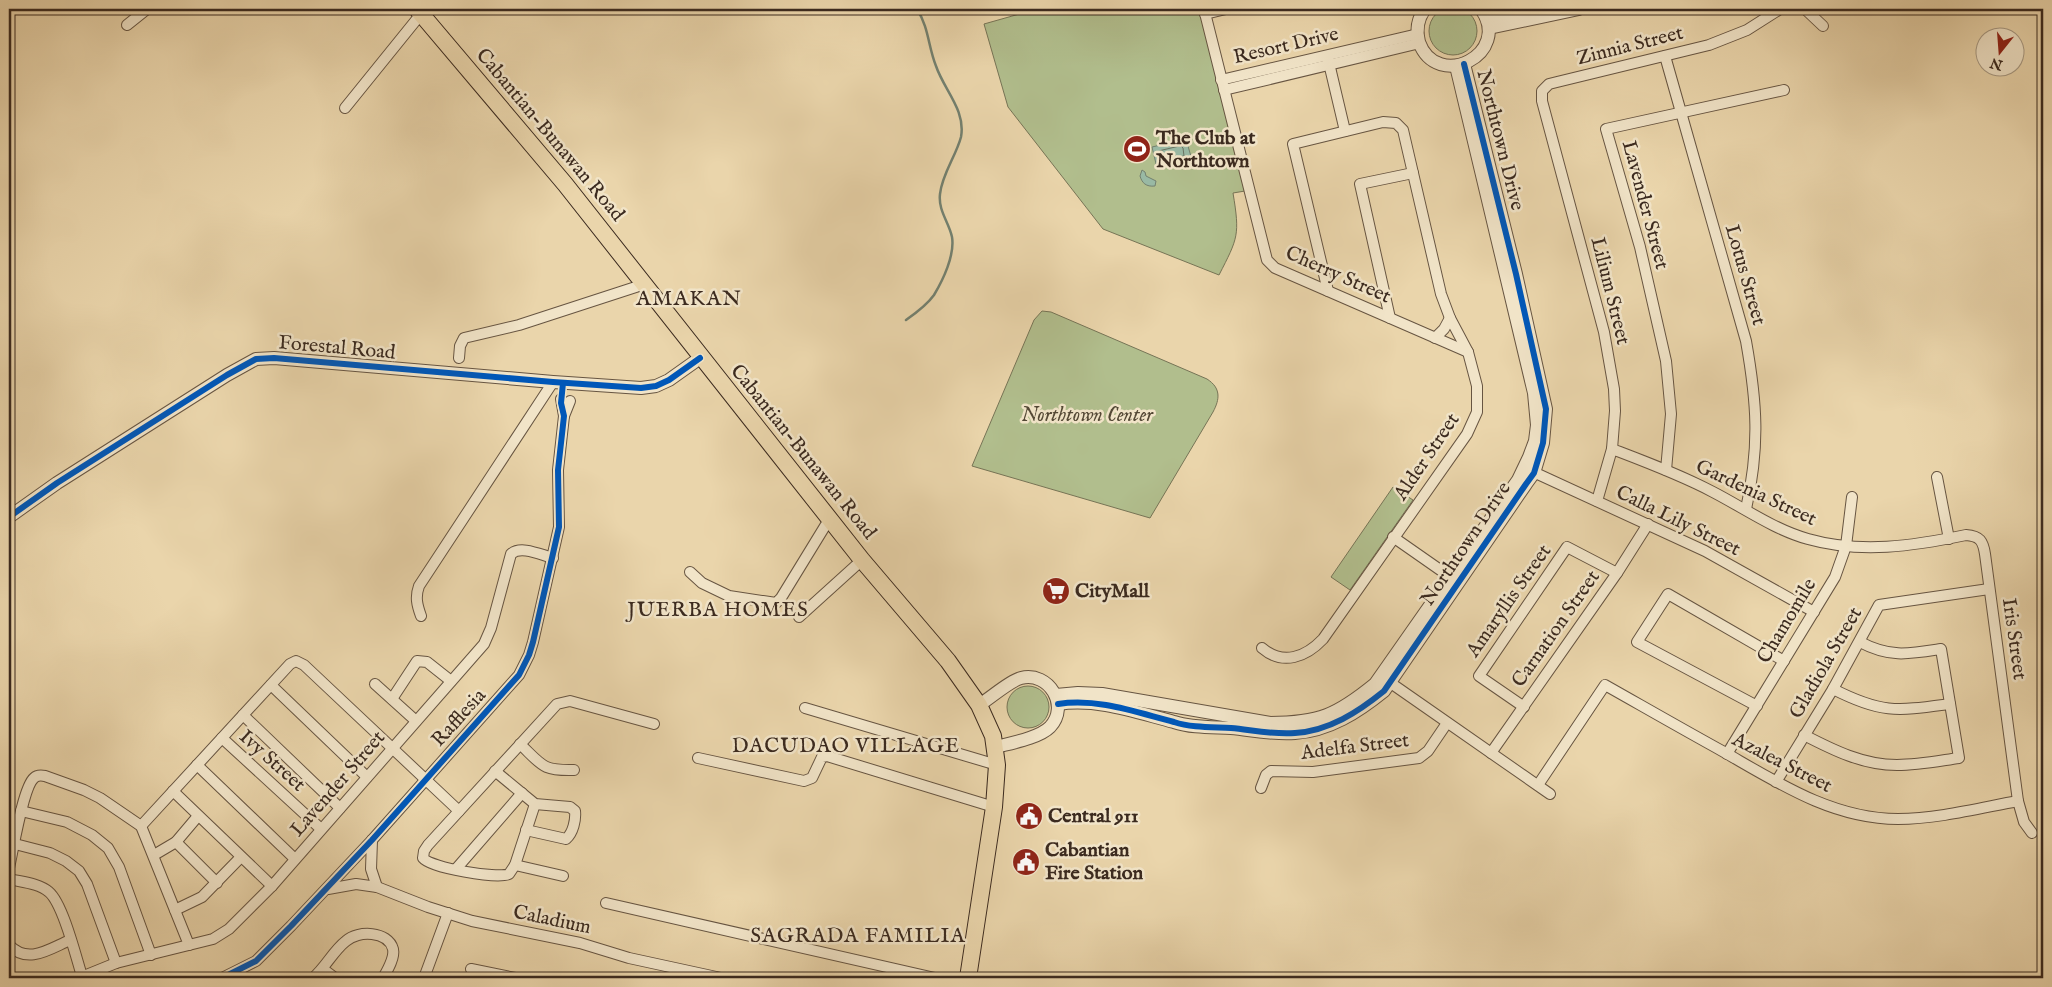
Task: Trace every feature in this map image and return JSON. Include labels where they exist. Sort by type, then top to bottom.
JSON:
[{"type":"main road","name":"Cabantian-Bunawan Road","points":[[419,11],[565,184],[645,284],[700,358],[862,560],[948,661],[979,705],[990,726],[996,747],[997,764],[994,807],[968,978]]},
{"type":"street","points":[[127,25],[147,9]]},
{"type":"street","points":[[1204,11],[1226,9]]},
{"type":"street","points":[[1425,9],[1418,22],[1419,38],[1426,53],[1434,60],[1444,64],[1460,65],[1476,57],[1484,47],[1485,18]]},
{"type":"street","points":[[1485,18],[1526,9]]},
{"type":"street","points":[[1485,18],[1579,9]]},
{"type":"street","name":"Zinnia Street","points":[[1542,91],[1549,84],[1709,45],[1730,37],[1780,9]]},
{"type":"street","points":[[1805,9],[1823,26]]},
{"type":"street","points":[[345,108],[419,11]]},
{"type":"street","name":"Cherry Street","points":[[1204,11],[1267,260],[1275,268],[1468,352]]},
{"type":"street","name":"Resort Drive","points":[[1223,85],[1419,38]]},
{"type":"street","name":"Lotus Street","points":[[1665,56],[1746,340],[1756,423],[1754,469],[1746,509]]},
{"type":"street","points":[[1328,60],[1345,131],[1293,144],[1328,291]]},
{"type":"street","name":"Northtown Drive","points":[[1057,699],[1088,697],[1270,723],[1294,723],[1330,714],[1349,705],[1375,684],[1385,679],[1455,580],[1518,480],[1529,470],[1535,441],[1537,410],[1460,65]]},
{"type":"street","name":"Lavender Street","points":[[1666,470],[1671,414],[1666,361],[1640,247],[1606,128],[1784,90]]},
{"type":"street","name":"Lilium Street","points":[[1542,91],[1542,101],[1604,332],[1610,367],[1615,411],[1612,449],[1597,501]]},
{"type":"street","name":"Alder Street","points":[[1262,648],[1268,653],[1282,658],[1293,658],[1313,649],[1341,616],[1393,537],[1467,434],[1475,418],[1478,400],[1477,386],[1468,352],[1450,318],[1441,294],[1403,130],[1396,123],[1383,122],[1345,131]]},
{"type":"street","points":[[1390,318],[1360,184],[1413,173]]},
{"type":"street","points":[[459,358],[460,346],[464,338],[519,325],[645,284]]},
{"type":"street","points":[[1435,338],[1444,329],[1450,318]]},
{"type":"street","name":"Forestal Road","points":[[9,516],[227,374],[256,360],[274,358],[565,391],[656,386],[669,380],[700,358]]},
{"type":"street","points":[[421,616],[416,594],[419,586],[565,391]]},
{"type":"street","name":"Rafflesia","points":[[222,978],[256,961],[327,889],[519,676],[533,642],[560,521],[558,470],[565,391]]},
{"type":"street","name":"Gardenia Street","points":[[1612,449],[1666,470],[1784,530],[1808,539],[1846,546],[1882,548],[1966,535],[1978,537]]},
{"type":"street","name":"Calla Lily Street","points":[[1529,470],[1705,551],[1814,612]]},
{"type":"street","points":[[1938,477],[1949,539]]},
{"type":"street","name":"Chamomile","points":[[1727,754],[1835,577],[1846,546],[1852,497]]},
{"type":"street","points":[[690,572],[702,583],[730,596],[744,599],[756,598],[776,603],[782,598],[830,518]]},
{"type":"street","name":"Carnation Street","points":[[1491,753],[1617,573],[1648,524]]},
{"type":"street","points":[[1393,537],[1455,580]]},
{"type":"street","name":"Iris Street","points":[[1978,537],[1984,545],[2018,802],[2024,822],[2032,833]]},
{"type":"street","name":"Amaryllis Street","points":[[1524,707],[1478,676],[1515,622],[1568,547],[1617,573]]},
{"type":"street","name":"Lavender Street","points":[[80,977],[116,964],[213,939],[229,929],[272,886],[484,644],[512,554],[518,550],[524,550],[553,558]]},
{"type":"street","points":[[799,617],[862,560]]},
{"type":"street","name":"Gladiola Street","points":[[1776,782],[1833,689],[1880,605],[1989,589]]},
{"type":"street","points":[[1757,706],[1637,642],[1668,594],[1784,661]]},
{"type":"street","points":[[1804,736],[1849,756],[1872,763],[1913,764],[1959,758],[1941,649],[1911,654],[1890,654],[1860,642]]},
{"type":"street","points":[[392,699],[417,661],[427,662],[451,681]]},
{"type":"street","points":[[141,826],[292,662],[300,662],[459,811]]},
{"type":"street","points":[[979,705],[1013,681],[1026,677],[1040,680],[1052,688],[1057,699],[1056,716],[1046,731],[996,747]]},
{"type":"street","points":[[1385,679],[1550,794]]},
{"type":"street","points":[[375,684],[416,721]]},
{"type":"street","points":[[270,685],[367,777]]},
{"type":"street","name":"Azalea Street","points":[[1538,785],[1605,685],[1808,799],[1852,814],[1898,819],[1921,818],[2018,802]]},
{"type":"street","points":[[1833,689],[1867,705],[1887,710],[1903,710],[1950,704]]},
{"type":"street","points":[[535,804],[515,865],[509,874],[500,876],[426,862],[423,855],[428,845],[557,704],[566,701],[654,724]]},
{"type":"street","points":[[805,708],[997,764]]},
{"type":"street","points":[[243,715],[340,808]]},
{"type":"street","name":"Adelfa Street","points":[[1261,788],[1266,775],[1271,771],[1304,773],[1419,758],[1428,751],[1447,723]]},
{"type":"street","name":"Ivy Street","points":[[222,738],[321,829]]},
{"type":"street","points":[[520,744],[545,767],[555,770],[574,770]]},
{"type":"street","points":[[698,758],[804,781],[812,778],[822,757],[828,756],[994,807]]},
{"type":"street","points":[[197,765],[296,859]]},
{"type":"street","points":[[495,771],[535,804],[566,806],[573,809],[576,816],[570,835],[564,839],[526,830]]},
{"type":"street","points":[[9,868],[21,811],[31,780],[35,777],[44,776],[84,790],[141,826],[189,945]]},
{"type":"street","points":[[173,791],[272,886]]},
{"type":"street","points":[[456,869],[522,793]]},
{"type":"street","points":[[21,811],[66,822],[92,835],[108,848],[119,867],[151,955]]},
{"type":"street","points":[[154,855],[176,842],[198,816]]},
{"type":"street","points":[[372,840],[371,869],[377,887]]},
{"type":"street","points":[[176,842],[217,883]]},
{"type":"street","points":[[15,844],[50,853],[66,861],[78,871],[87,884],[116,964]]},
{"type":"street","points":[[174,910],[193,902],[217,883],[241,857]]},
{"type":"street","points":[[515,865],[563,876]]},
{"type":"street","points":[[9,879],[32,884],[49,892],[58,904],[80,977]]},
{"type":"street","name":"Caladium","points":[[327,889],[356,884],[377,887],[448,913],[490,925],[580,943],[668,968],[721,978]]},
{"type":"street","points":[[606,903],[934,978]]},
{"type":"street","points":[[424,978],[448,913]]},
{"type":"street","points":[[313,978],[324,969],[345,941],[353,936],[365,933],[383,939],[389,943],[393,950],[383,978]]},
{"type":"street","points":[[9,945],[15,952],[25,956],[34,956],[70,940]]},
{"type":"street","points":[[324,969],[335,978]]},
{"type":"street","points":[[471,969],[515,978]]},
{"type":"green space","points":[[1453,7],[1462,9],[1470,14],[1475,22],[1477,31],[1475,40],[1470,48],[1462,53],[1453,55],[1444,53],[1436,48],[1431,40],[1429,31],[1431,22],[1436,14],[1444,9]]},
{"type":"green space","name":"The Club at Northtown","points":[[1037,9],[1199,9],[1245,191],[1233,193],[1237,228],[1236,236],[1219,275],[1103,229],[1008,107],[984,24]]},
{"type":"green space","name":"Northtown Center","points":[[1042,311],[1051,312],[1207,379],[1215,386],[1218,398],[1213,412],[1150,518],[972,466],[1034,320]]},
{"type":"green space","points":[[1393,487],[1413,500],[1350,590],[1331,577]]},
{"type":"green space","points":[[1028,686],[1043,692],[1049,707],[1043,722],[1028,728],[1013,722],[1007,707],[1013,692]]},
{"type":"water","points":[[1186,139],[1192,160],[1157,168],[1152,147]]},
{"type":"water","points":[[1142,170],[1146,176],[1156,181],[1155,186],[1143,183],[1140,176]]},
{"type":"waterway","points":[[906,320],[934,295],[950,259],[952,237],[942,211],[940,194],[943,179],[959,144],[962,127],[957,109],[933,59],[924,23],[917,9]]},
{"type":"cycle path","points":[[1058,704],[1102,704],[1181,724],[1279,733],[1295,733],[1320,729],[1343,719],[1384,691],[1534,473],[1543,443],[1546,409],[1516,274],[1464,64]]},
{"type":"cycle path","points":[[9,517],[57,483],[227,375],[256,359],[274,358],[641,388],[656,386],[669,380],[700,358]]},
{"type":"cycle path","points":[[222,978],[256,961],[291,926],[372,840],[519,675],[533,642],[559,527],[558,470],[564,416],[561,403],[563,383]]},
{"type":"place","name":"The Club at Northtown","points":[[1137,149]]},
{"type":"place","name":"CityMall","points":[[1056,591]]},
{"type":"place","name":"Central 911","points":[[1029,816]]},
{"type":"place","name":"Cabantian Fire Station","points":[[1026,862]]},
{"type":"district","name":"AMAKAN","points":[[689,299]]},
{"type":"district","name":"JUERBA HOMES","points":[[718,610]]},
{"type":"district","name":"DACUDAO VILLAGE","points":[[846,746]]},
{"type":"district","name":"SAGRADA FAMILIA","points":[[858,936]]}]
